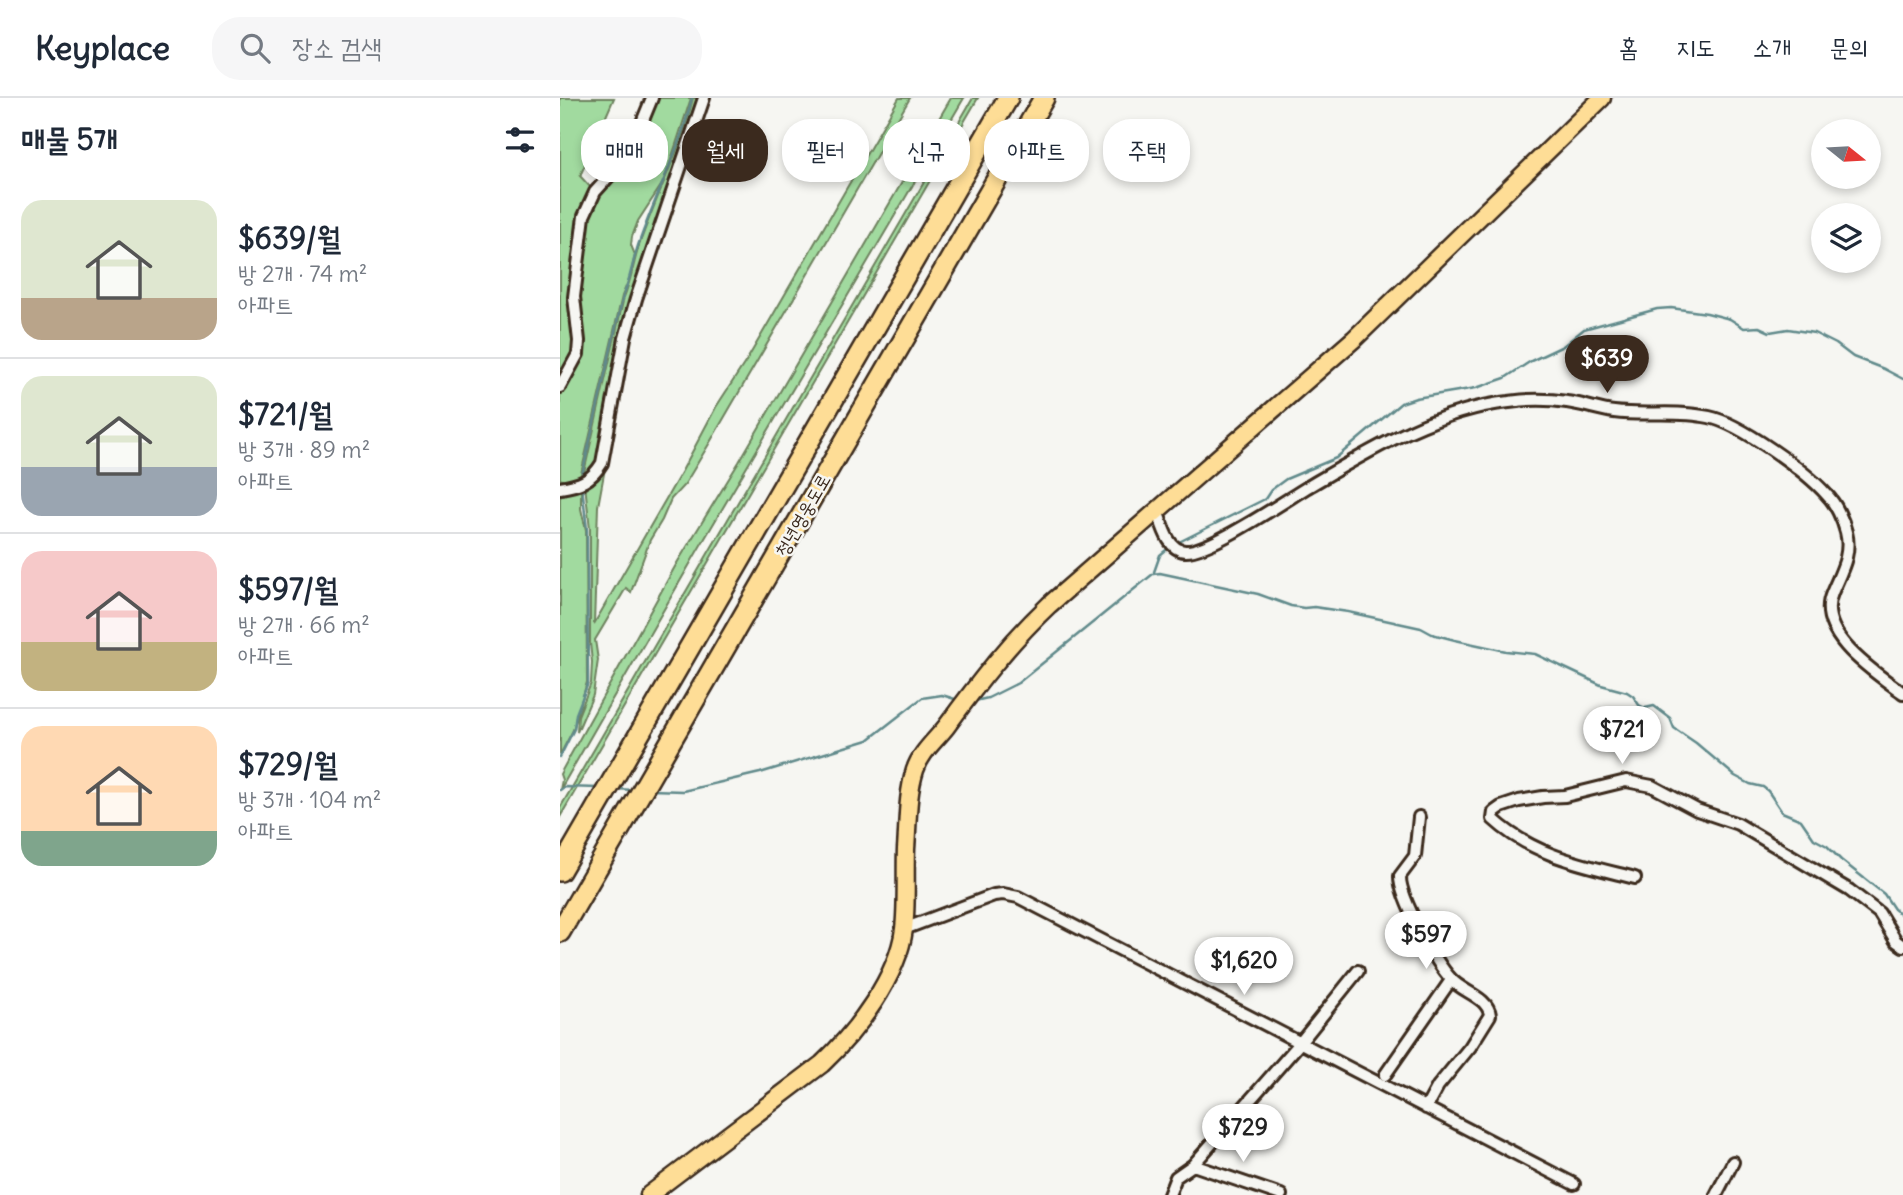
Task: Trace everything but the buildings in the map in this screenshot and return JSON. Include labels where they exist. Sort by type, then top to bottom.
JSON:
[{"type":"highway","name":"청년영웅도로","points":[[560,871],[1008,98]]},
{"type":"highway","name":"청년영웅도로","points":[[560,932],[1044,98]]},
{"type":"main road","points":[[649,1195],[744,1125],[830,1056],[859,1023],[880,991],[904,929],[908,811],[911,782],[922,754],[1015,638],[1039,614],[1354,339],[1602,98]]},
{"type":"street","points":[[560,387],[578,354],[574,298],[584,216],[595,192],[629,154],[652,98]]},
{"type":"street","points":[[560,488],[587,482],[602,463],[625,338],[704,98]]},
{"type":"street","points":[[1157,510],[1172,545],[1182,551],[1196,550],[1240,528],[1359,457],[1415,429],[1446,416],[1494,404],[1555,401],[1612,412],[1663,412],[1707,416],[1726,421],[1741,429],[1810,479],[1829,497],[1838,512],[1847,541],[1846,560],[1828,603],[1832,624],[1858,658],[1903,693]]},
{"type":"street","points":[[1635,878],[1573,863],[1535,848],[1501,827],[1493,819],[1494,812],[1519,801],[1565,796],[1617,783],[1640,782],[1697,810],[1738,824],[1849,890],[1879,913],[1896,941],[1903,946]]},
{"type":"street","points":[[1419,817],[1415,856],[1403,871],[1400,883],[1418,926],[1451,980],[1486,1004],[1490,1015],[1470,1047],[1438,1086],[1426,1108]]},
{"type":"street","points":[[904,929],[994,895],[1010,894],[1574,1184]]},
{"type":"street","points":[[1169,1195],[1176,1177],[1193,1165],[1300,1043],[1358,971]]},
{"type":"street","points":[[1385,1076],[1451,980]]},
{"type":"street","points":[[1716,1195],[1733,1162]]},
{"type":"street","points":[[1193,1165],[1281,1195]]},
{"type":"green space","points":[[560,98],[614,98],[605,119],[581,119],[581,182],[586,182],[593,190],[581,215],[575,353],[560,383]]},
{"type":"green space","points":[[655,98],[691,98],[668,169],[668,119],[645,119]]},
{"type":"green space","points":[[693,98],[699,98],[692,119],[687,119]]},
{"type":"green space","points":[[899,98],[910,98],[898,119],[887,119]]},
{"type":"green space","points":[[951,98],[964,98],[952,119],[939,119]]},
{"type":"green space","points":[[973,98],[978,98],[966,119],[961,119]]},
{"type":"green space","points":[[883,126],[883,144],[869,169],[869,150]]},
{"type":"green space","points":[[682,134],[682,149],[658,221],[599,460],[587,476],[583,477],[624,297],[641,240],[664,182],[668,182],[668,172]]},
{"type":"green space","points":[[609,182],[663,182],[638,221],[632,237],[631,245],[635,255],[622,296],[580,478],[564,481],[560,479],[560,391],[574,368],[577,311],[590,205]]},
{"type":"green space","points":[[850,182],[861,182],[685,484],[671,499],[650,540],[631,592],[626,588],[595,640],[598,660],[593,695],[577,732],[578,716],[591,683],[592,662],[590,529],[585,485],[599,478],[602,471],[630,333],[598,506],[594,624],[716,407],[748,358]]},
{"type":"green space","points":[[902,182],[915,182],[560,790],[560,774],[677,563]]},
{"type":"green space","points":[[924,182],[929,182],[560,817],[560,808]]},
{"type":"green space","points":[[581,486],[581,509],[586,530],[587,682],[573,730],[560,755],[560,497]]},
{"type":"waterway","points":[[582,475],[623,296],[692,98]]},
{"type":"waterway","points":[[1177,543],[1265,499],[1271,490],[1286,479],[1336,458],[1401,403],[1476,388],[1505,378],[1531,361],[1563,346],[1584,329],[1657,309],[1671,308],[1707,313],[1730,319],[1744,328],[1759,327],[1770,332],[1788,329],[1814,333],[1836,344],[1853,357],[1903,379]]},
{"type":"waterway","points":[[560,757],[574,729],[576,714],[588,683],[587,530],[582,487]]},
{"type":"waterway","points":[[1154,572],[1160,555],[1171,546]]},
{"type":"waterway","points":[[975,701],[988,698],[1018,683],[1153,574],[1160,573],[1258,594],[1291,606],[1348,612],[1421,628],[1455,640],[1535,654],[1601,685],[1627,692],[1645,708],[1654,706],[1670,718],[1674,728],[1735,776],[1768,791],[1782,812],[1801,820],[1814,839],[1827,846],[1884,894],[1894,909],[1903,916]]},
{"type":"waterway","points":[[651,790],[683,791],[760,773],[868,740],[922,698],[942,695],[958,700]]},
{"type":"waterway","points":[[560,790],[564,787],[599,788]]},
{"type":"waterway","points":[[616,789],[634,790]]}]
